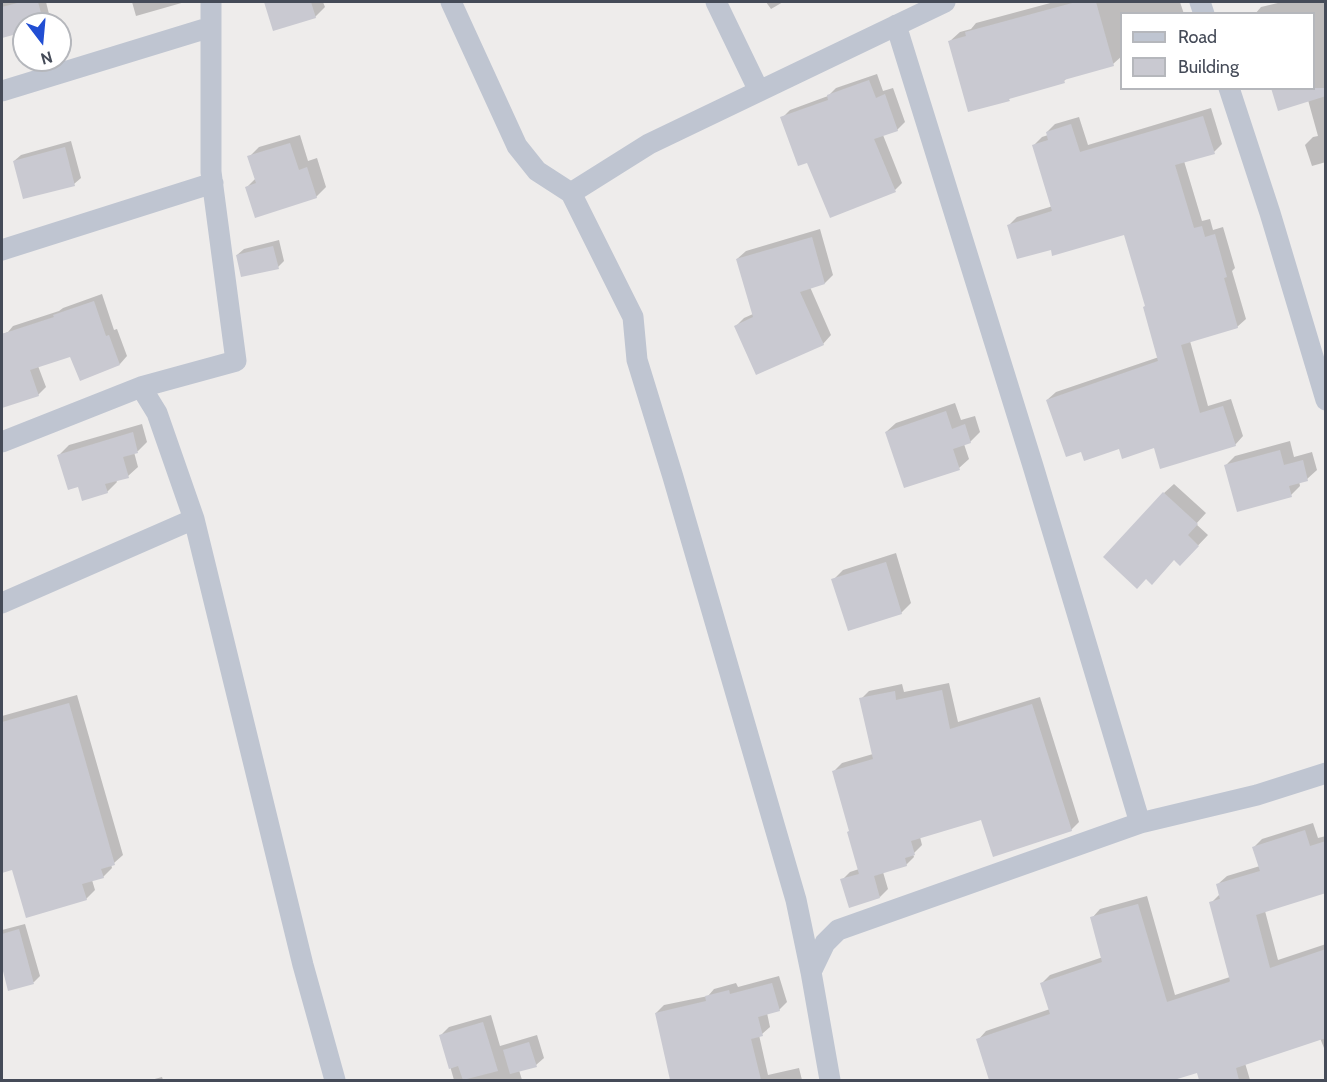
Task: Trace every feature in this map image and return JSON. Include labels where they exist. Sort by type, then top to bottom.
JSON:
[{"type":"street","points":[[2,442],[141,387],[236,361],[211,172],[211,2]]},
{"type":"street","points":[[451,2],[517,146],[537,171],[571,194],[633,317],[637,360],[796,900],[830,1080]]},
{"type":"street","points":[[716,2],[759,91]]},
{"type":"street","points":[[571,194],[649,144],[945,2]]},
{"type":"street","points":[[896,25],[1037,477],[1140,823]]},
{"type":"street","points":[[2,91],[211,27]]},
{"type":"street","points":[[1229,90],[1270,213],[1326,400]]},
{"type":"street","points":[[2,250],[213,183]]},
{"type":"street","points":[[141,387],[157,413],[194,519],[303,965],[335,1080]]},
{"type":"street","points":[[2,603],[194,519]]},
{"type":"street","points":[[811,972],[825,943],[838,930],[1140,823],[1257,795],[1326,773]]},
{"type":"building","points":[[21,2],[38,2],[41,12],[12,12],[12,35],[2,38],[2,7]]},
{"type":"building","points":[[264,2],[311,2],[316,18],[273,31]]},
{"type":"building","points":[[1076,2],[1096,2],[1114,66],[1064,80],[1065,83],[1009,99],[1010,101],[968,112],[948,41],[966,36],[965,32]]},
{"type":"building","points":[[869,80],[876,98],[885,94],[898,131],[874,139],[896,192],[830,218],[807,163],[798,166],[780,117],[828,100],[827,95]]},
{"type":"building","points":[[1326,88],[1326,96],[1278,111],[1272,90]]},
{"type":"building","points":[[1203,116],[1215,154],[1175,165],[1194,228],[1202,226],[1205,237],[1215,234],[1238,328],[1181,345],[1200,413],[1223,406],[1236,446],[1160,469],[1154,448],[1122,459],[1119,449],[1084,461],[1081,452],[1066,457],[1046,400],[1158,361],[1124,235],[1052,256],[1051,250],[1017,259],[1007,225],[1052,211],[1032,145],[1048,140],[1046,132],[1071,124],[1080,152]]},
{"type":"building","points":[[290,143],[299,170],[307,167],[317,198],[255,218],[245,187],[256,183],[247,156]]},
{"type":"building","points":[[65,147],[75,186],[23,199],[13,161]]},
{"type":"building","points":[[812,237],[825,284],[800,292],[824,345],[756,375],[734,326],[753,317],[736,259]]},
{"type":"building","points":[[273,246],[279,269],[241,277],[236,255]]},
{"type":"building","points":[[94,301],[106,336],[109,335],[120,365],[80,381],[70,357],[30,370],[39,396],[2,408],[2,334]]},
{"type":"building","points":[[946,411],[952,429],[965,424],[971,443],[953,449],[960,470],[904,488],[885,432]]},
{"type":"building","points":[[133,432],[138,453],[123,457],[129,478],[105,484],[108,493],[82,501],[78,487],[68,490],[57,455]]},
{"type":"building","points":[[1280,450],[1284,465],[1303,460],[1308,481],[1289,486],[1292,497],[1237,512],[1224,465]]},
{"type":"building","points":[[1163,492],[1198,524],[1188,535],[1199,546],[1180,566],[1174,560],[1152,585],[1146,579],[1137,589],[1103,557]]},
{"type":"building","points":[[886,562],[902,614],[848,631],[831,579]]},
{"type":"building","points":[[942,690],[950,729],[1032,704],[1072,831],[993,857],[981,820],[911,841],[915,855],[905,858],[907,866],[874,876],[880,898],[849,908],[840,879],[859,874],[832,771],[873,759],[859,698],[895,691],[896,700]]},
{"type":"building","points":[[69,703],[115,865],[101,869],[104,878],[82,884],[87,900],[26,918],[12,870],[2,873],[2,722]]},
{"type":"building","points":[[1305,830],[1310,846],[1326,841],[1326,893],[1256,915],[1270,968],[1326,949],[1326,1038],[1236,1068],[1239,1080],[1199,1080],[1197,1073],[1174,1080],[989,1080],[976,1039],[1050,1014],[1040,983],[1102,962],[1090,917],[1138,904],[1167,1002],[1229,982],[1209,902],[1220,899],[1216,884],[1260,871],[1252,847]]},
{"type":"building","points":[[19,929],[34,984],[8,991],[2,967],[2,934]]},
{"type":"building","points":[[772,983],[780,1011],[758,1017],[763,1036],[751,1039],[761,1080],[670,1080],[655,1013],[706,1001],[705,996],[729,990],[730,994]]},
{"type":"building","points":[[483,1022],[498,1071],[463,1080],[458,1066],[449,1069],[439,1035]]},
{"type":"building","points":[[529,1042],[537,1067],[510,1074],[503,1050]]}]
